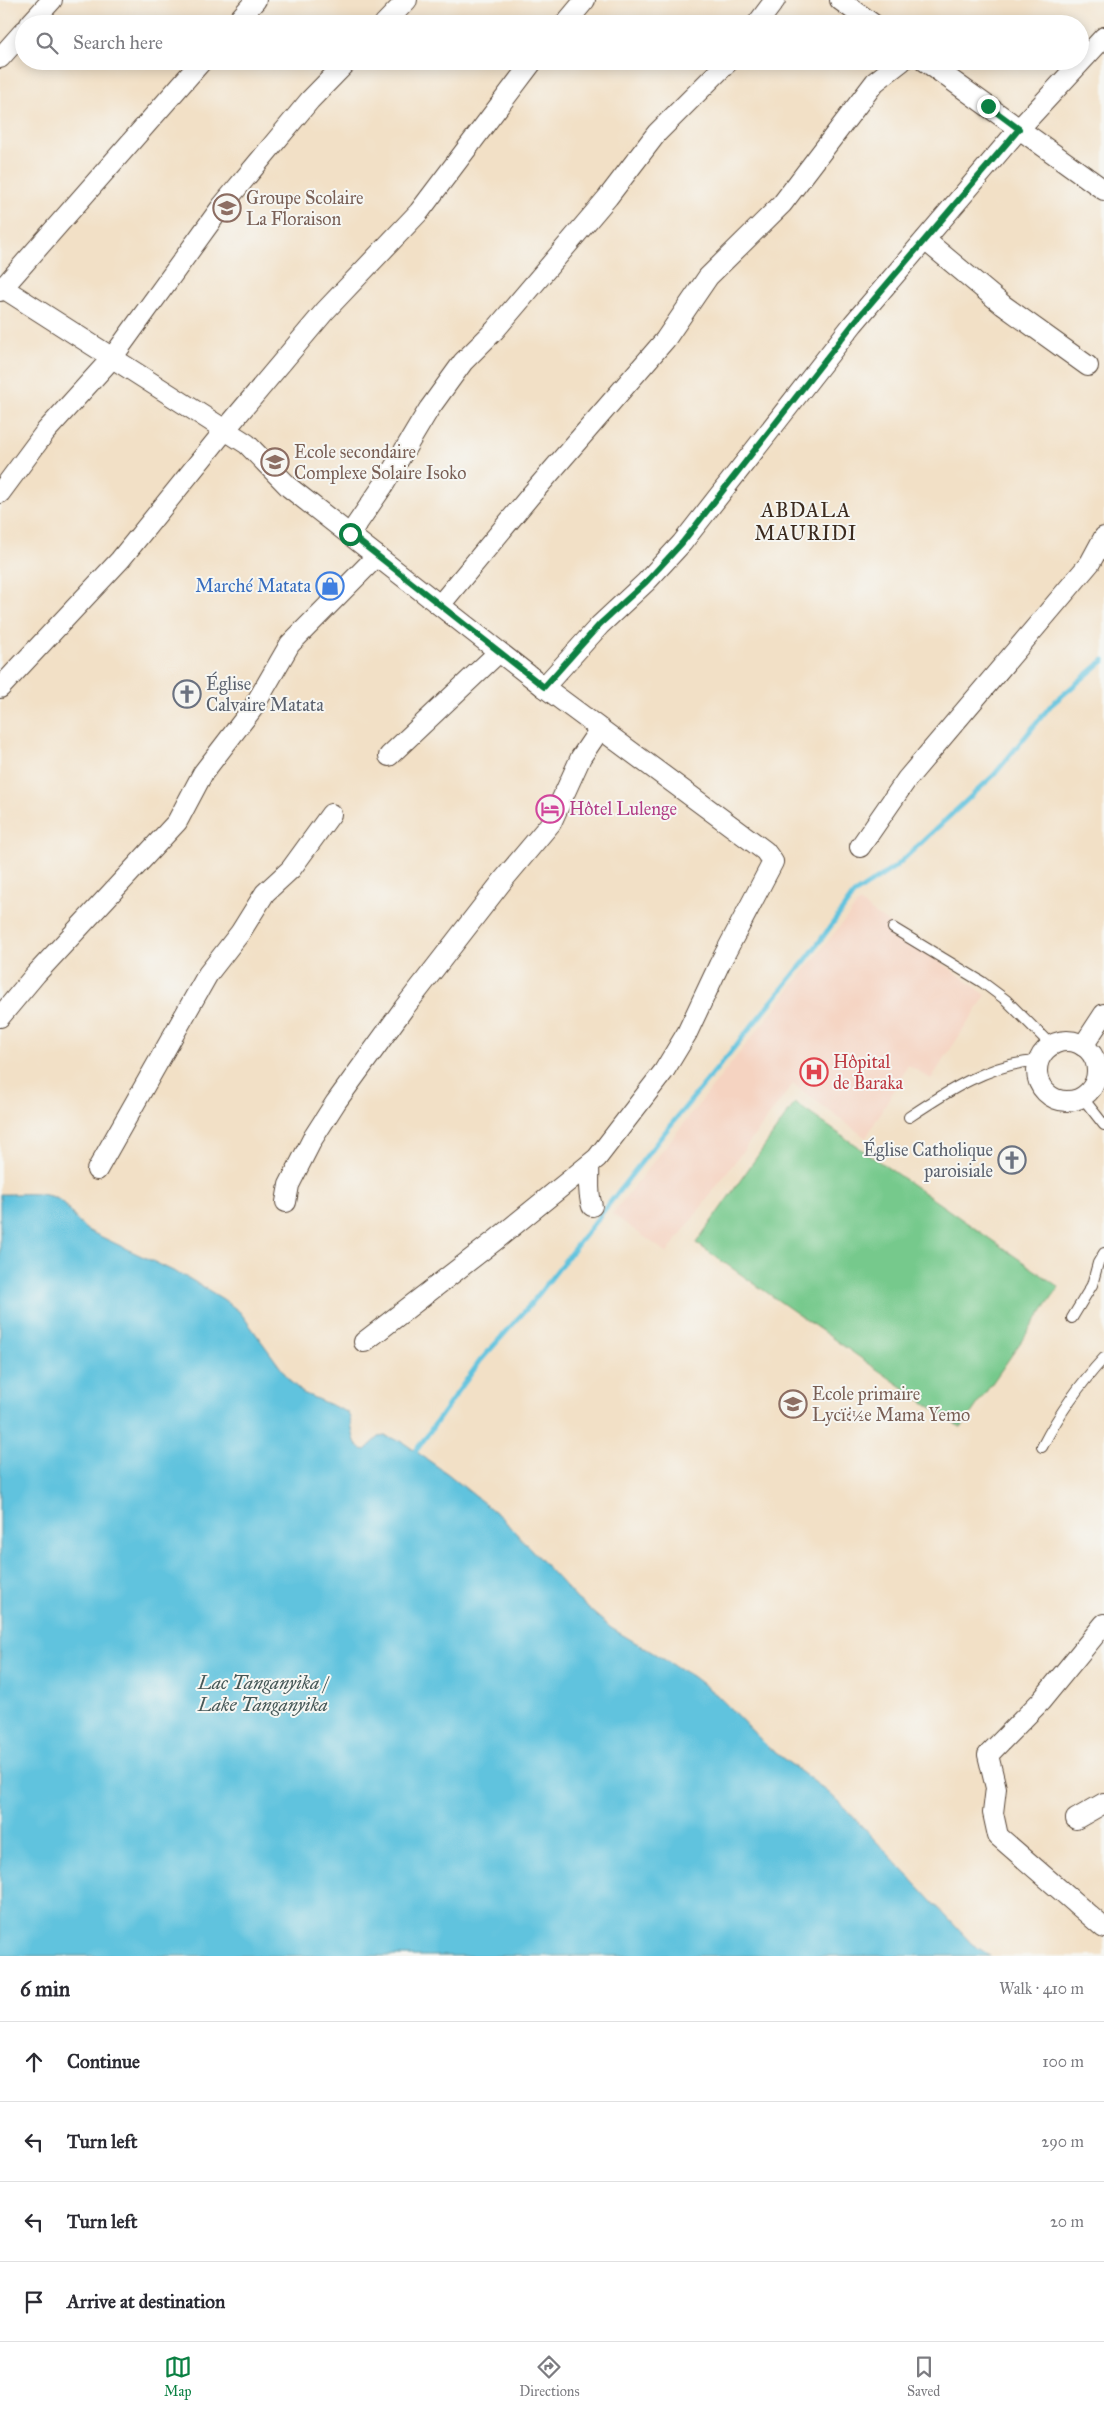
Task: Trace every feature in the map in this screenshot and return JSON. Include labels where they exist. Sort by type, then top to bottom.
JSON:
[{"type":"street","points":[[38,15],[52,0]]},
{"type":"street","points":[[243,15],[256,0]]},
{"type":"street","points":[[393,15],[407,0]]},
{"type":"street","points":[[572,15],[585,0]]},
{"type":"street","points":[[764,15],[775,0]]},
{"type":"street","points":[[840,0],[861,15]]},
{"type":"street","points":[[1089,54],[1104,38]]},
{"type":"street","points":[[0,58],[15,41]]},
{"type":"street","points":[[194,70],[1,289],[247,444],[290,488],[544,687],[765,851],[773,862],[719,965],[688,1034],[664,1071],[597,1158],[364,1342]]},
{"type":"street","points":[[0,493],[46,431],[112,358],[222,206],[310,100],[339,70]]},
{"type":"street","points":[[0,688],[120,560],[225,430],[325,311],[419,212],[526,70]]},
{"type":"street","points":[[350,534],[383,486],[429,409],[463,362],[495,330],[608,197],[657,133],[720,70]]},
{"type":"street","points":[[440,604],[530,496],[665,340],[708,277],[782,204],[876,82],[891,70]]},
{"type":"street","points":[[937,70],[1104,190]]},
{"type":"street","points":[[544,687],[600,624],[646,582],[682,543],[853,324],[1019,129],[1074,70]]},
{"type":"street","points":[[925,240],[1003,305],[1088,366]]},
{"type":"street","points":[[860,847],[907,779],[1090,563],[1104,537]]},
{"type":"street","points":[[0,1017],[36,974],[177,822],[203,773],[253,708],[290,644],[378,556]]},
{"type":"street","points":[[389,756],[499,652]]},
{"type":"street","points":[[286,1202],[293,1177],[313,1138],[336,1102],[404,1008],[504,879],[551,823],[581,757],[600,729]]},
{"type":"street","points":[[97,1170],[208,974],[240,933],[265,893],[291,869],[331,814]]},
{"type":"street","points":[[1083,1046],[1104,1014]]},
{"type":"street","points":[[1067,1041],[1083,1046],[1093,1056],[1100,1071],[1093,1086],[1082,1097],[1068,1101],[1054,1098],[1042,1090],[1037,1076],[1038,1061],[1043,1052],[1051,1045],[1067,1041]]},
{"type":"street","points":[[589,1165],[590,1178],[587,1192],[592,1206]]},
{"type":"street","points":[[1104,1624],[1036,1707],[988,1755],[996,1788],[993,1813],[998,1836],[1104,1928]]},
{"type":"street","points":[[1076,1819],[1104,1803]]},
{"type":"lane","points":[[893,928],[982,982],[1006,1000],[1051,1045]]},
{"type":"lane","points":[[909,1117],[939,1097],[992,1070],[1019,1062],[1038,1061]]},
{"type":"lane","points":[[1082,1097],[1104,1124]]},
{"type":"lane","points":[[1072,1318],[1092,1285],[1098,1263],[1104,1253]]},
{"type":"lane","points":[[1042,1447],[1056,1420],[1078,1387],[1104,1358]]},
{"type":"shaded area","name":"Hôpital de Baraka","points":[[859,902],[986,995],[931,1079],[908,1065],[866,1138],[793,1084],[667,1253],[612,1214]]},
{"type":"green space","points":[[795,1103],[1059,1287],[961,1428],[696,1243]]},
{"type":"water","name":"Lac Tanganyika / Lake Tanganyika","points":[[0,1194],[34,1194],[51,1196],[58,1199],[87,1230],[190,1279],[240,1312],[291,1382],[303,1393],[347,1412],[354,1439],[360,1448],[365,1450],[379,1437],[385,1436],[401,1441],[448,1474],[501,1517],[577,1599],[611,1628],[692,1676],[717,1695],[769,1748],[828,1792],[972,1944],[991,1956],[0,1956]]},
{"type":"waterway","points":[[415,1452],[480,1361],[531,1304],[665,1132],[809,956],[854,894],[895,867],[994,775],[1051,705],[1104,660]]},
{"type":"place","name":"Groupe Scolaire La Floraison","points":[[227,208]]},
{"type":"place","name":"Ecole secondaire Complexe Solaire Isoko","points":[[275,462]]},
{"type":"place","name":"Marché Matata","points":[[330,586]]},
{"type":"place","name":"Église Calvaire Matata","points":[[187,694]]},
{"type":"place","name":"Hôtel Lulenge","points":[[550,809]]},
{"type":"place","name":"Hôpital de Baraka","points":[[814,1072]]},
{"type":"place","name":"Église Catholique paroisiale","points":[[1012,1160]]},
{"type":"place","name":"Ecole primaire Lycï¿½e Mama Yemo","points":[[793,1404]]},
{"type":"district","name":"ABDALA MAURIDI","points":[[806,522]]},
{"type":"route","points":[[350,534],[544,687],[600,624],[646,582],[682,543],[853,324],[1019,129],[988,106]]}]
